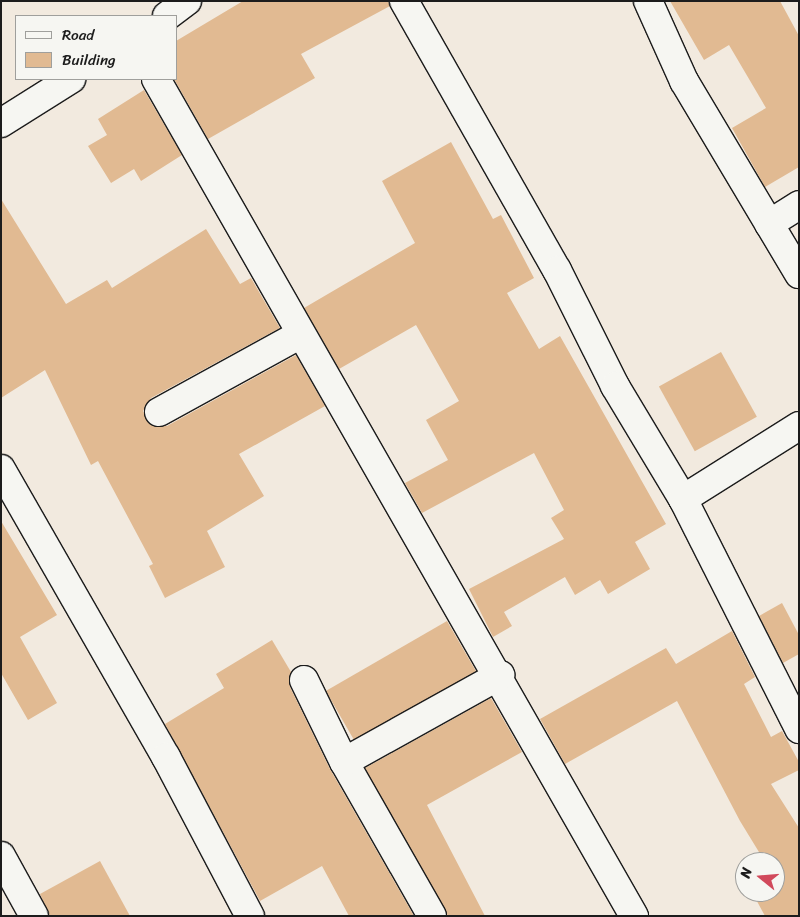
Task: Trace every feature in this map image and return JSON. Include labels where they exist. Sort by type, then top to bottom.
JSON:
[{"type":"street","points":[[168,15],[187,1]]},
{"type":"street","points":[[404,1],[553,262],[615,386],[683,500],[799,728]]},
{"type":"street","points":[[648,1],[684,80],[799,274]]},
{"type":"street","points":[[1,123],[69,80]]},
{"type":"street","points":[[157,80],[301,334],[500,676],[634,916]]},
{"type":"street","points":[[770,224],[799,205]]},
{"type":"street","points":[[159,412],[301,334]]},
{"type":"street","points":[[683,500],[799,426]]},
{"type":"street","points":[[1,470],[166,757],[250,916]]},
{"type":"street","points":[[344,762],[500,676]]},
{"type":"street","points":[[304,680],[344,762],[432,916]]},
{"type":"street","points":[[1,856],[34,916]]},
{"type":"building","points":[[243,1],[388,1],[390,6],[301,54],[315,78],[208,139],[175,80],[178,80],[178,40]]},
{"type":"building","points":[[670,1],[780,1],[799,36],[799,167],[765,187],[732,128],[766,108],[729,45],[704,60]]},
{"type":"building","points":[[144,90],[182,155],[141,181],[134,169],[111,183],[88,146],[107,135],[98,119]]},
{"type":"building","points":[[451,142],[493,219],[501,215],[534,278],[507,293],[539,349],[560,336],[666,524],[635,542],[650,569],[608,594],[600,580],[575,595],[565,577],[504,612],[512,626],[493,637],[469,589],[564,539],[551,518],[564,510],[534,453],[422,513],[405,483],[448,460],[426,420],[459,401],[416,325],[339,369],[304,308],[415,243],[382,181]]},
{"type":"building","points":[[1,199],[66,304],[107,280],[112,288],[206,229],[240,284],[251,278],[280,328],[151,398],[143,411],[151,425],[167,426],[296,355],[325,406],[239,454],[264,496],[207,531],[225,567],[165,598],[149,566],[153,564],[98,461],[91,465],[45,370],[1,398]]},
{"type":"building","points":[[721,352],[757,417],[695,451],[659,386]]},
{"type":"building","points":[[1,521],[57,615],[20,637],[57,703],[28,720],[1,673]]},
{"type":"building","points":[[782,603],[799,635],[799,654],[783,663],[759,616]]},
{"type":"building","points":[[447,621],[476,671],[355,741],[326,691]]},
{"type":"building","points":[[732,631],[755,677],[744,684],[771,737],[782,731],[799,762],[799,770],[771,784],[799,828],[799,916],[765,916],[757,902],[785,902],[785,852],[759,852],[740,821],[677,701],[565,764],[540,719],[666,648],[676,664]]},
{"type":"building","points":[[272,640],[291,672],[290,687],[330,769],[414,916],[349,916],[322,866],[260,901],[165,724],[224,688],[216,674]]},
{"type":"building","points":[[491,698],[522,752],[427,805],[485,916],[448,916],[365,768]]},
{"type":"building","points":[[100,861],[130,916],[50,916],[40,894]]}]
